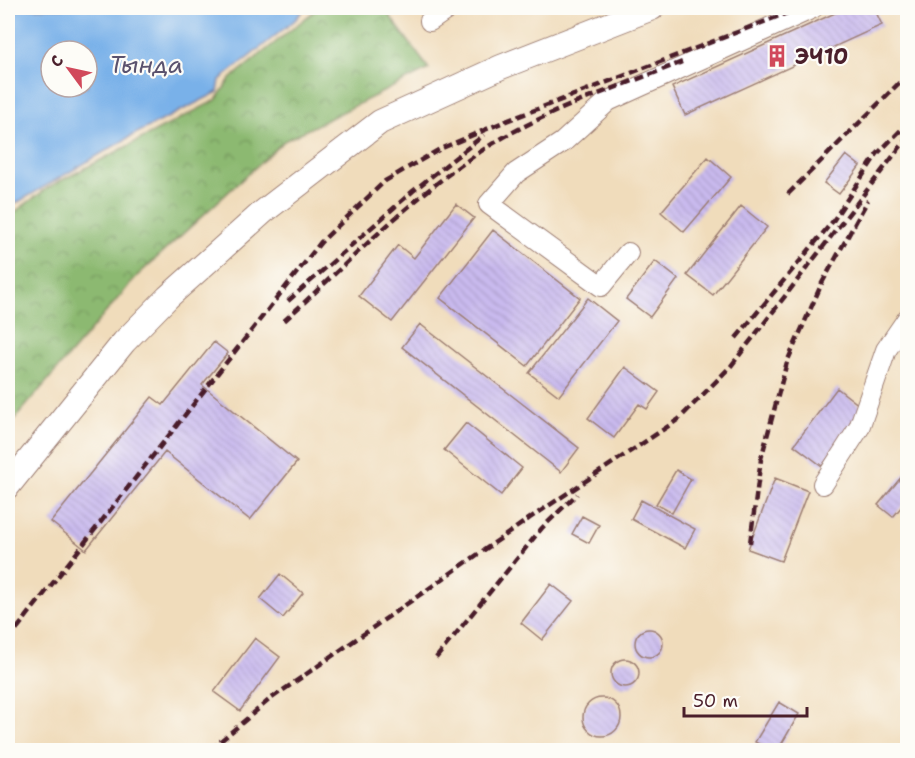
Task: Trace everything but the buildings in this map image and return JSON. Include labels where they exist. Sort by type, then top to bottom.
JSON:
[{"type":"street","points":[[430,21],[449,8]]},
{"type":"street","points":[[8,486],[124,342],[168,297],[263,212],[380,122],[501,67],[652,8]]},
{"type":"street","points":[[628,253],[601,286],[489,204],[516,173],[563,142],[608,101],[813,8]]},
{"type":"street","points":[[823,484],[859,428],[886,350],[908,318]]},
{"type":"green space","points":[[318,8],[384,8],[429,69],[284,141],[137,276],[8,427],[8,217],[49,187],[216,100],[230,79]]},
{"type":"water","name":"Тында","points":[[23,8],[305,8],[295,20],[220,80],[218,92],[133,135],[8,208],[8,15]]},
{"type":"railway","points":[[8,640],[321,242],[385,181],[440,149],[501,123],[800,8]]},
{"type":"railway","points":[[284,321],[409,207],[461,165],[489,146],[559,110],[682,62]]},
{"type":"railway","points":[[788,194],[908,74]]},
{"type":"railway","points":[[736,338],[833,221],[877,154],[908,123]]},
{"type":"railway","points":[[288,301],[413,191],[484,135]]},
{"type":"railway","points":[[210,750],[269,700],[530,518],[679,419],[731,366],[908,137]]},
{"type":"railway","points":[[750,543],[761,459],[787,362],[822,283],[868,200]]},
{"type":"railway","points":[[436,658],[542,528],[577,494]]},
{"type":"place","name":"ЭЧ10","points":[[777,56]]}]
